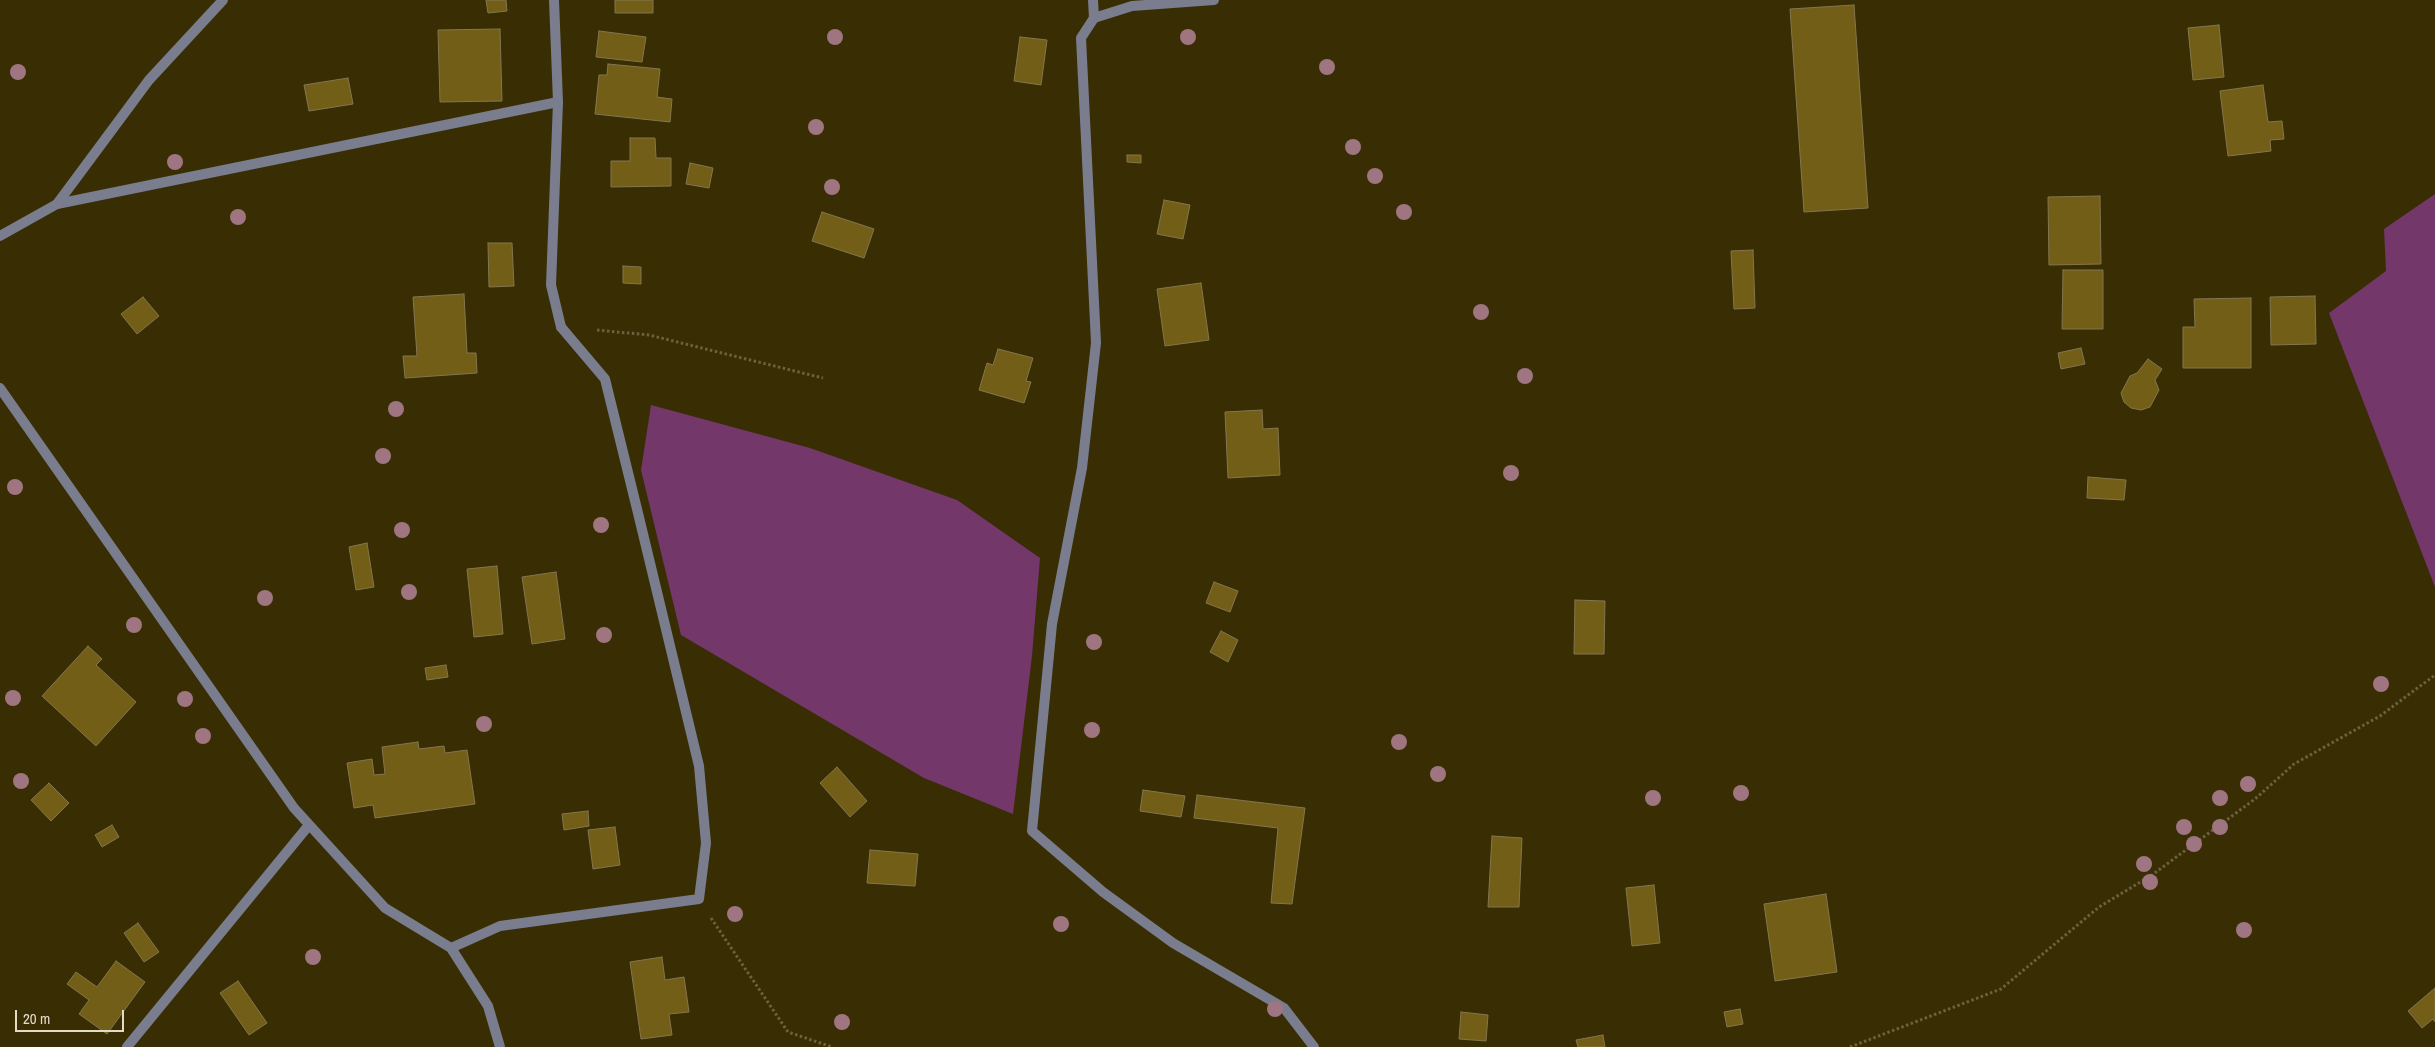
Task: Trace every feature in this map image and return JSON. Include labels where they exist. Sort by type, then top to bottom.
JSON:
[{"type":"street","points":[[57,204],[149,80],[222,0]]},
{"type":"street","points":[[452,948],[500,926],[699,900],[706,843],[699,766],[606,379],[561,327],[551,285],[558,102],[554,0]]},
{"type":"street","points":[[1092,0],[1094,18],[1081,38],[1096,342],[1082,468],[1052,624],[1032,831],[1103,892],[1173,943],[1284,1008],[1314,1047]]},
{"type":"street","points":[[1094,18],[1132,6],[1214,0]]},
{"type":"street","points":[[0,236],[57,204],[558,102]]},
{"type":"street","points":[[0,388],[294,808],[385,908],[452,948],[488,1006],[500,1047]]},
{"type":"street","points":[[127,1047],[309,825]]},
{"type":"path","points":[[561,327],[649,335],[823,378]]},
{"type":"path","points":[[1850,1047],[2001,989],[2099,907],[2152,875],[2255,799],[2294,764],[2380,716],[2435,675]]},
{"type":"path","points":[[699,900],[788,1032],[832,1047]]},
{"type":"shaded area","points":[[2435,194],[2435,587],[2329,313],[2386,271],[2384,229]]},
{"type":"shaded area","points":[[651,405],[810,448],[957,500],[1040,558],[1032,656],[1013,814],[924,778],[681,635],[641,470]]},
{"type":"building","points":[[486,0],[506,0],[507,11],[488,13]]},
{"type":"building","points":[[615,0],[653,0],[653,13],[615,13]]},
{"type":"building","points":[[1854,5],[1868,208],[1804,212],[1790,9]]},
{"type":"building","points":[[2219,25],[2224,77],[2193,80],[2188,28]]},
{"type":"building","points":[[500,29],[502,101],[440,102],[438,30]]},
{"type":"building","points":[[599,31],[646,37],[642,62],[596,57]]},
{"type":"building","points":[[1020,37],[1047,40],[1041,85],[1014,81]]},
{"type":"building","points":[[608,64],[660,69],[657,97],[672,99],[670,122],[595,114],[599,75],[607,75]]},
{"type":"building","points":[[348,78],[353,104],[309,111],[304,85]]},
{"type":"building","points":[[2263,85],[2268,122],[2282,121],[2284,139],[2270,140],[2271,151],[2228,156],[2220,91]]},
{"type":"building","points":[[630,138],[655,138],[656,158],[671,158],[671,186],[611,187],[611,161],[630,161]]},
{"type":"building","points":[[1127,155],[1141,155],[1141,163],[1127,162]]},
{"type":"building","points":[[690,163],[713,168],[709,188],[686,184]]},
{"type":"building","points":[[2100,196],[2101,264],[2049,265],[2048,197]]},
{"type":"building","points":[[1164,200],[1190,205],[1183,239],[1157,234]]},
{"type":"building","points":[[822,212],[874,229],[864,258],[812,241]]},
{"type":"building","points":[[488,243],[512,243],[514,286],[489,287]]},
{"type":"building","points":[[1753,250],[1755,308],[1734,309],[1731,251]]},
{"type":"building","points":[[623,266],[641,267],[641,284],[623,283]]},
{"type":"building","points":[[2063,270],[2103,270],[2103,329],[2062,329]]},
{"type":"building","points":[[1201,283],[1209,340],[1165,346],[1157,289]]},
{"type":"building","points":[[464,294],[467,353],[476,353],[477,373],[405,378],[403,356],[417,356],[413,297]]},
{"type":"building","points":[[2315,296],[2316,344],[2271,345],[2270,297]]},
{"type":"building","points":[[143,297],[159,316],[137,334],[121,314]]},
{"type":"building","points":[[2251,298],[2251,368],[2183,368],[2183,327],[2195,327],[2194,299]]},
{"type":"building","points":[[2081,348],[2085,364],[2061,369],[2058,353]]},
{"type":"building","points":[[998,349],[1033,358],[1026,381],[1031,382],[1024,403],[979,390],[987,363],[993,365]]},
{"type":"building","points":[[2148,359],[2162,369],[2155,380],[2159,390],[2150,407],[2141,410],[2131,408],[2124,402],[2121,393],[2130,376],[2137,373]]},
{"type":"building","points":[[1262,410],[1263,429],[1278,428],[1280,475],[1228,478],[1225,412]]},
{"type":"building","points":[[2088,477],[2126,480],[2124,500],[2087,498]]},
{"type":"building","points":[[367,543],[374,587],[356,590],[349,547]]},
{"type":"building","points":[[497,566],[503,634],[474,637],[467,569]]},
{"type":"building","points":[[556,572],[565,639],[532,644],[522,577]]},
{"type":"building","points":[[1214,582],[1238,591],[1230,612],[1206,603]]},
{"type":"building","points":[[1575,600],[1605,601],[1604,654],[1574,654]]},
{"type":"building","points":[[1221,631],[1238,640],[1228,662],[1210,652]]},
{"type":"building","points":[[88,646],[102,659],[96,665],[136,702],[96,746],[42,696]]},
{"type":"building","points":[[446,665],[448,677],[427,680],[425,668]]},
{"type":"building","points":[[418,742],[419,749],[444,746],[445,753],[467,750],[475,804],[375,818],[373,805],[354,808],[347,763],[372,759],[374,775],[385,774],[382,747]]},
{"type":"building","points":[[837,767],[867,801],[850,817],[820,783]]},
{"type":"building","points":[[49,783],[69,803],[51,821],[31,800]]},
{"type":"building","points":[[1143,790],[1185,796],[1181,817],[1140,811]]},
{"type":"building","points":[[1197,795],[1305,808],[1292,904],[1271,903],[1278,828],[1194,818]]},
{"type":"building","points":[[588,811],[589,826],[564,830],[562,814]]},
{"type":"building","points":[[112,825],[119,837],[102,847],[95,835]]},
{"type":"building","points":[[615,827],[620,865],[593,869],[588,830]]},
{"type":"building","points":[[1492,836],[1522,838],[1519,907],[1488,907]]},
{"type":"building","points":[[870,850],[918,854],[915,886],[867,883]]},
{"type":"building","points":[[1654,885],[1660,943],[1632,946],[1626,888]]},
{"type":"building","points":[[1826,894],[1837,972],[1775,981],[1764,904]]},
{"type":"building","points":[[138,923],[159,952],[144,962],[124,933]]},
{"type":"building","points":[[662,957],[665,980],[684,977],[689,1012],[669,1014],[672,1035],[641,1039],[630,962]]},
{"type":"building","points":[[116,961],[145,982],[107,1034],[79,1014],[89,1000],[67,984],[76,972],[97,987]]},
{"type":"building","points":[[238,981],[267,1023],[249,1035],[220,993]]},
{"type":"building","points":[[2435,988],[2435,1022],[2433,1019],[2422,1028],[2408,1011]]},
{"type":"building","points":[[1740,1009],[1743,1024],[1727,1027],[1724,1012]]},
{"type":"building","points":[[1461,1012],[1488,1015],[1486,1041],[1459,1039]]},
{"type":"building","points":[[1603,1035],[1605,1047],[1578,1047],[1576,1040]]}]
